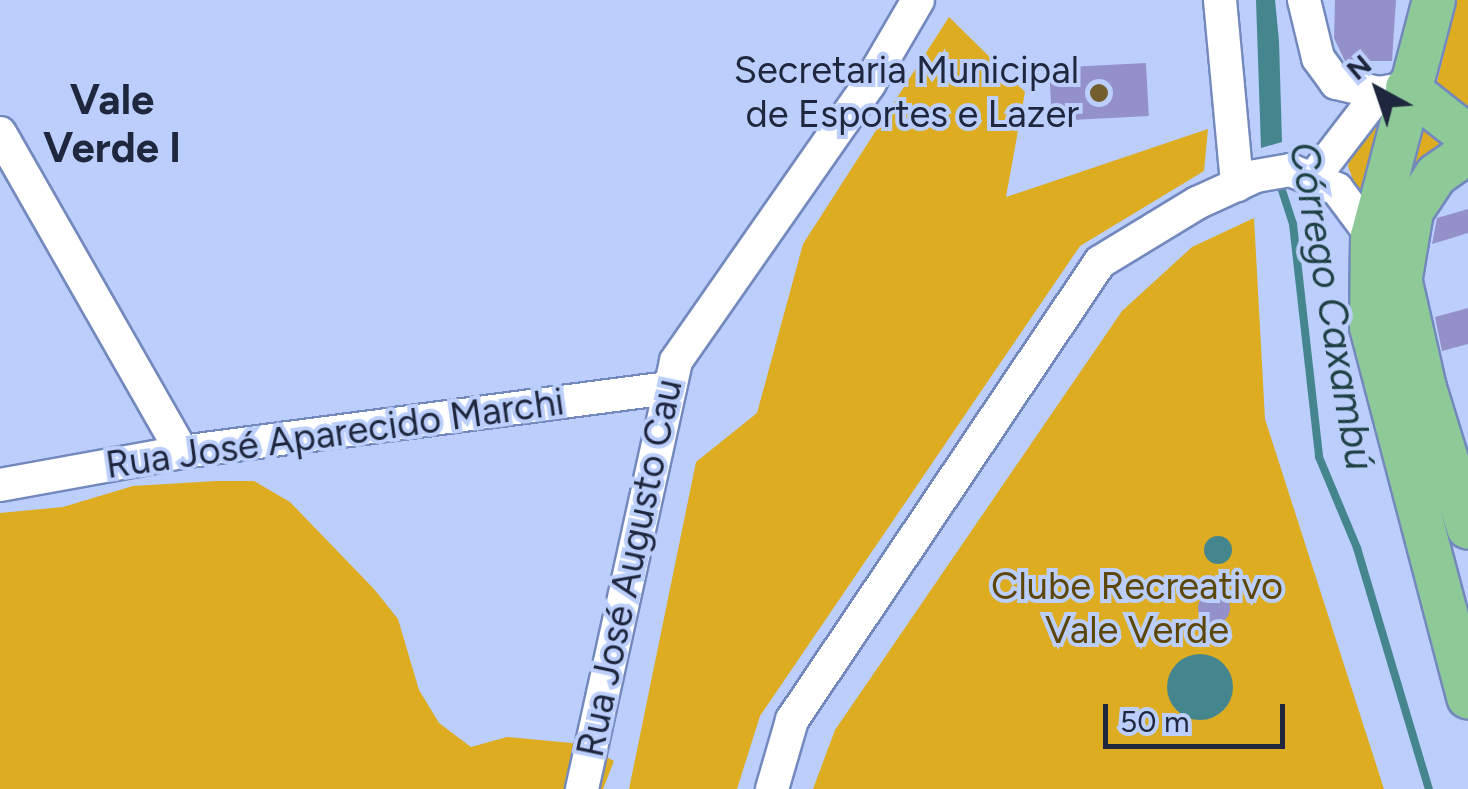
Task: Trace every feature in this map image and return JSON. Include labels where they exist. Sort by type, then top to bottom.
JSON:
[{"type":"main road","points":[[1434,0],[1394,91],[1372,236],[1371,326],[1386,398],[1468,698]]},
{"type":"main road","points":[[1394,91],[1468,136]]},
{"type":"main road","points":[[1468,153],[1436,175],[1412,211],[1398,270],[1395,324],[1405,390],[1468,592]]},
{"type":"main road","points":[[1398,270],[1424,388],[1468,528]]},
{"type":"street","name":"Rua José Augusto Cau","points":[[582,789],[676,361],[869,84],[918,0]]},
{"type":"street","points":[[1220,0],[1246,181]]},
{"type":"street","points":[[1304,0],[1318,58],[1336,83],[1394,91]]},
{"type":"street","points":[[1303,173],[1394,91]]},
{"type":"street","points":[[0,133],[182,452]]},
{"type":"street","points":[[772,789],[792,720],[1100,262],[1246,181],[1303,173],[1338,188],[1372,236]]},
{"type":"street","name":"Rua José Aparecido Marchi","points":[[0,485],[182,452],[670,388]]},
{"type":"green space","points":[[1457,0],[1468,0],[1468,115],[1443,98],[1437,82]]},
{"type":"green space","points":[[949,17],[1025,92],[1006,197],[1208,129],[1204,171],[1080,246],[760,716],[737,789],[629,789],[696,462],[757,413],[803,244]]},
{"type":"green space","points":[[1413,118],[1457,142],[1390,212]]},
{"type":"green space","points":[[1380,124],[1385,128],[1364,210],[1348,166],[1355,139]]},
{"type":"green space","name":"Clube Recreativo Vale Verde","points":[[1254,218],[1265,419],[1384,789],[813,789],[835,730],[1122,311],[1192,247]]},
{"type":"green space","points":[[254,481],[290,502],[374,589],[398,619],[419,690],[439,723],[471,747],[507,737],[582,744],[614,761],[603,789],[0,789],[0,513],[63,507],[133,486]]},
{"type":"shaded area","points":[[1256,0],[1275,0],[1279,41],[1282,142],[1261,148]]},
{"type":"shaded area","points":[[1218,536],[1228,540],[1232,550],[1228,560],[1218,564],[1208,560],[1204,550],[1208,540]]},
{"type":"shaded area","points":[[1200,654],[1213,656],[1223,664],[1231,674],[1231,700],[1223,710],[1213,718],[1200,720],[1187,718],[1177,710],[1169,700],[1167,687],[1169,674],[1177,664],[1187,656]]},
{"type":"building","points":[[1335,0],[1396,0],[1392,61],[1345,61],[1334,38]]},
{"type":"building","name":"Secretaria Municipal de Esportes e Lazer","points":[[1146,63],[1149,116],[1052,121],[1049,68]]},
{"type":"building","points":[[1468,209],[1468,233],[1432,244],[1437,218]]},
{"type":"building","points":[[1468,308],[1468,344],[1442,351],[1435,317]]},
{"type":"building","points":[[1214,592],[1225,597],[1230,608],[1225,619],[1214,624],[1203,619],[1198,608],[1203,597]]},
{"type":"waterway","name":"Córrego Caxambú","points":[[1278,178],[1293,224],[1319,457],[1357,548],[1429,789]]},
{"type":"place","name":"Secretaria Municipal de Esportes e Lazer","points":[[1099,93]]},
{"type":"district","name":"Vale Verde I","points":[[112,124]]}]
